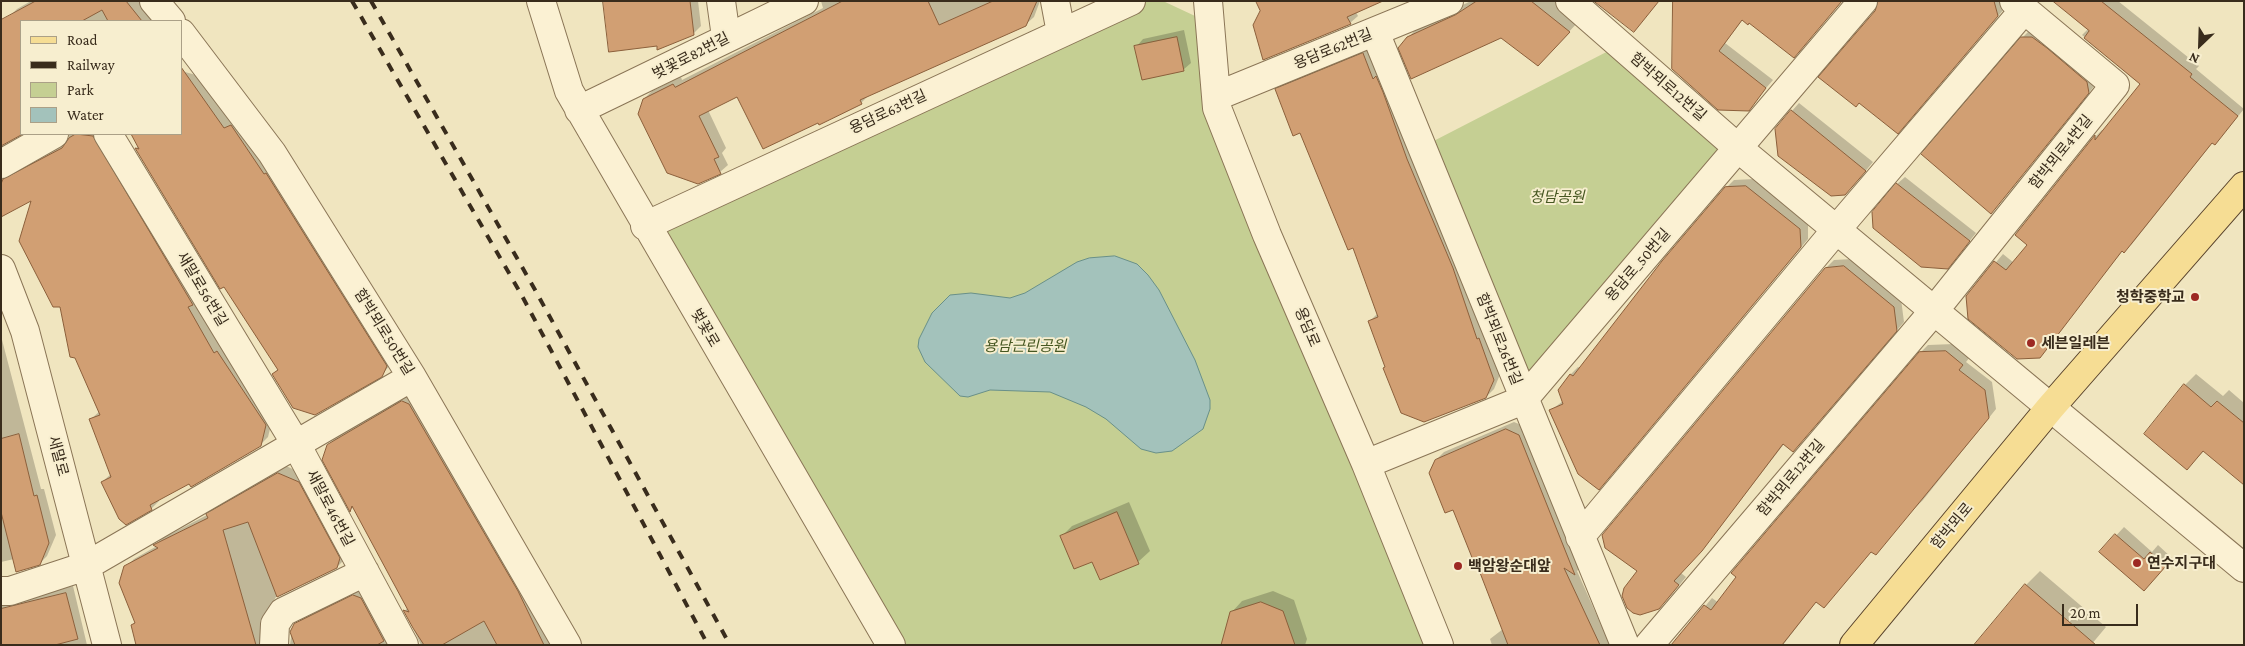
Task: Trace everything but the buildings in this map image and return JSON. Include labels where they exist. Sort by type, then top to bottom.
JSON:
[{"type":"main road","name":"함박뫼로","points":[[1854,645],[2050,408],[2244,186]]},
{"type":"street","points":[[154,1],[170,20]]},
{"type":"street","name":"벚꽃로","points":[[541,1],[568,91],[891,645]]},
{"type":"street","points":[[721,1],[726,38]]},
{"type":"street","name":"벚꽃로82번길","points":[[579,110],[630,87],[804,1]]},
{"type":"street","points":[[1055,1],[1061,33]]},
{"type":"street","name":"용담로63번길","points":[[645,226],[1131,1]]},
{"type":"street","name":"용담로","points":[[1208,1],[1218,108],[1267,234],[1366,464],[1439,645]]},
{"type":"street","name":"용담로62번길","points":[[1216,96],[1449,1]]},
{"type":"street","name":"함박뫼로12번길","points":[[1570,1],[1738,148],[2050,408]]},
{"type":"street","name":"용담로_50번길","points":[[1366,464],[1523,400],[1863,1]]},
{"type":"street","name":"함박뫼로4번길","points":[[1836,230],[2019,5],[2115,85],[1933,312]]},
{"type":"street","name":"함박뫼로26번길","points":[[1375,32],[1624,645]]},
{"type":"street","name":"함박뫼로50번길","points":[[186,49],[272,153],[412,377],[567,645]]},
{"type":"street","points":[[1,164],[52,135]]},
{"type":"street","name":"새말로56번길","points":[[109,135],[296,444]]},
{"type":"street","points":[[1580,537],[1836,230]]},
{"type":"street","name":"새말로","points":[[1,269],[25,331],[107,645]]},
{"type":"street","name":"함박뫼로12번길","points":[[1649,645],[1933,312]]},
{"type":"street","points":[[1,591],[10,591],[86,566],[412,377]]},
{"type":"street","points":[[2050,408],[2244,568]]},
{"type":"street","name":"새말로46번길","points":[[296,444],[404,645]]},
{"type":"street","points":[[274,645],[275,624],[283,612],[364,572]]},
{"type":"green space","name":"용담근린공원","points":[[1131,1],[1163,1],[1210,23],[1217,96],[1439,645],[891,645],[645,226]]},
{"type":"green space","name":"청담공원","points":[[1620,45],[1738,148],[1523,400],[1422,147]]},
{"type":"water","points":[[1115,256],[1137,264],[1159,290],[1195,360],[1210,400],[1210,409],[1203,429],[1172,451],[1156,453],[1141,449],[1106,419],[1086,407],[1050,392],[990,390],[968,397],[960,396],[925,362],[918,347],[919,339],[932,313],[950,295],[971,293],[1010,298],[1025,293],[1077,262],[1089,258]]},
{"type":"railway","points":[[352,1],[521,294],[708,645]]},
{"type":"railway","points":[[371,1],[534,288],[730,645]]},
{"type":"place","name":"청학중학교","points":[[2195,297]]},
{"type":"place","name":"세븐일레븐","points":[[2031,343]]},
{"type":"place","name":"연수지구대","points":[[2137,563]]},
{"type":"place","name":"백암왕순대앞","points":[[1458,566]]}]
